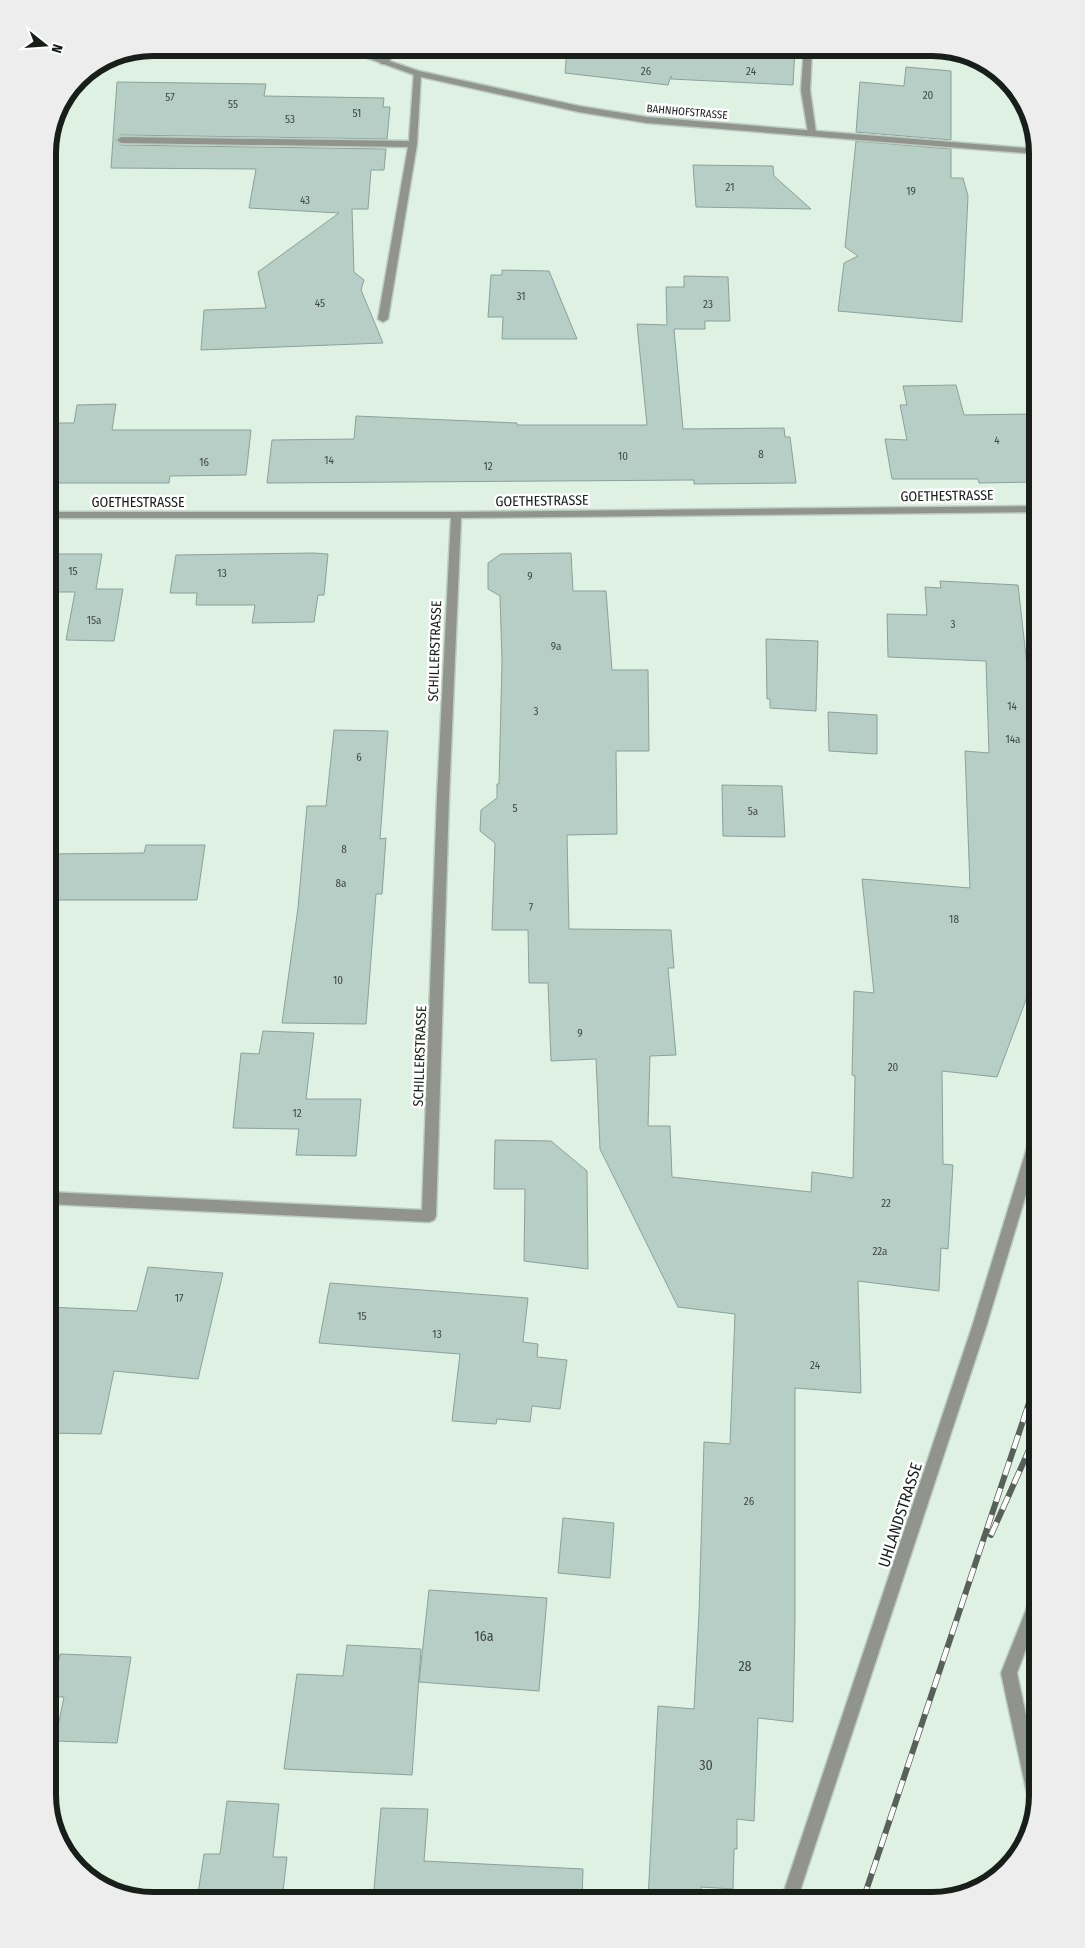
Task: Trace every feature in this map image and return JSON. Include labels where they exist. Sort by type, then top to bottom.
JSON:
[{"type":"street","name":"BAHNHOFSTRASSE","points":[[367,56],[417,74],[579,109],[647,120],[1029,151]]},
{"type":"street","points":[[384,62],[389,56]]},
{"type":"street","points":[[807,56],[804,71],[805,100],[812,133]]},
{"type":"street","points":[[383,319],[413,144],[417,74]]},
{"type":"street","points":[[121,140],[413,144]]},
{"type":"street","name":"GOETHESTRASSE","points":[[56,516],[456,515],[1029,509]]},
{"type":"street","name":"SCHILLERSTRASSE","points":[[56,1198],[429,1216],[443,797],[456,515]]},
{"type":"street","name":"UHLANDSTRASSE","points":[[792,1892],[976,1337],[1029,1167]]},
{"type":"street","points":[[1029,1623],[1009,1673],[1029,1766]]},
{"type":"building","points":[[566,56],[795,56],[793,85],[671,79],[671,76],[668,85],[565,73]]},
{"type":"building","points":[[906,67],[951,71],[951,140],[856,132],[860,82],[904,86]]},
{"type":"building","points":[[117,82],[266,84],[264,96],[384,98],[383,107],[390,107],[387,139],[121,135],[115,140],[121,145],[386,149],[384,170],[371,170],[368,209],[352,209],[354,272],[364,280],[361,290],[383,343],[201,350],[204,310],[266,308],[258,272],[339,213],[249,208],[256,169],[111,168]]},
{"type":"building","points":[[856,141],[951,149],[951,178],[963,178],[968,196],[962,322],[838,311],[844,263],[858,256],[845,247]]},
{"type":"building","points":[[693,165],[773,166],[774,176],[811,209],[696,207]]},
{"type":"building","points":[[502,270],[549,271],[577,339],[502,339],[503,317],[488,317],[491,275],[502,275]]},
{"type":"building","points":[[684,276],[728,277],[730,321],[705,321],[705,329],[674,329],[683,429],[784,428],[785,437],[790,437],[796,483],[694,484],[694,480],[267,483],[272,440],[354,439],[356,416],[517,423],[517,425],[647,425],[637,324],[667,325],[666,287],[684,287]]},
{"type":"building","points":[[956,385],[964,415],[1029,414],[1029,482],[979,483],[978,479],[892,479],[885,439],[907,440],[900,405],[907,405],[903,386]]},
{"type":"building","points":[[116,404],[112,430],[251,430],[246,475],[170,476],[169,483],[56,483],[56,423],[74,423],[77,405]]},
{"type":"building","points":[[571,553],[573,591],[606,591],[612,670],[648,670],[649,751],[616,751],[617,834],[567,835],[569,929],[671,930],[674,968],[668,968],[676,1055],[650,1056],[648,1126],[670,1126],[672,1177],[811,1192],[812,1172],[853,1178],[855,1076],[852,1075],[854,991],[874,993],[862,879],[970,888],[965,751],[989,753],[986,661],[888,657],[887,614],[927,615],[925,587],[941,588],[940,581],[1018,585],[1029,683],[1029,992],[997,1077],[942,1071],[943,1164],[953,1165],[948,1249],[941,1248],[939,1291],[858,1281],[861,1393],[795,1388],[793,1722],[758,1718],[754,1821],[737,1819],[737,1849],[734,1849],[733,1889],[701,1887],[701,1892],[648,1892],[658,1706],[694,1709],[704,1442],[730,1444],[735,1314],[678,1307],[600,1149],[596,1059],[551,1061],[548,983],[529,983],[528,930],[492,930],[495,843],[480,831],[481,810],[497,798],[497,784],[499,784],[502,662],[500,596],[488,589],[488,563],[501,554]]},
{"type":"building","points":[[56,554],[102,554],[96,589],[123,589],[114,641],[66,640],[75,592],[56,592]]},
{"type":"building","points":[[328,554],[324,595],[318,595],[314,622],[252,623],[255,605],[196,605],[197,593],[170,593],[176,555]]},
{"type":"building","points":[[766,639],[818,641],[816,711],[770,708],[770,699],[767,699]]},
{"type":"building","points":[[828,712],[877,715],[877,754],[829,751]]},
{"type":"building","points":[[334,730],[388,731],[380,839],[386,838],[382,894],[376,894],[366,1024],[282,1023],[298,908],[307,806],[326,806]]},
{"type":"building","points":[[722,785],[782,786],[785,837],[723,836]]},
{"type":"building","points":[[146,845],[205,845],[197,900],[56,900],[56,854],[144,853]]},
{"type":"building","points":[[263,1031],[314,1033],[306,1099],[361,1099],[356,1156],[296,1155],[299,1129],[233,1128],[241,1053],[259,1054]]},
{"type":"building","points":[[495,1140],[551,1141],[587,1171],[588,1269],[524,1261],[525,1189],[494,1189]]},
{"type":"building","points":[[148,1267],[223,1273],[198,1379],[114,1371],[101,1434],[56,1433],[56,1307],[137,1311]]},
{"type":"building","points":[[330,1283],[528,1298],[523,1342],[538,1344],[537,1357],[567,1360],[560,1409],[532,1406],[530,1422],[497,1419],[496,1424],[452,1421],[460,1354],[319,1343]]},
{"type":"building","points":[[563,1518],[614,1523],[610,1578],[558,1573]]},
{"type":"building","points":[[429,1590],[547,1598],[539,1691],[419,1682]]},
{"type":"building","points":[[347,1645],[421,1649],[412,1775],[284,1769],[297,1674],[343,1676]]},
{"type":"building","points":[[60,1654],[131,1657],[117,1743],[56,1741],[64,1697],[56,1697],[56,1676]]},
{"type":"building","points":[[227,1801],[279,1804],[273,1857],[287,1857],[283,1892],[198,1892],[204,1854],[220,1854]]},
{"type":"building","points":[[381,1808],[428,1809],[424,1861],[583,1869],[582,1892],[374,1892]]},
{"type":"railway","points":[[866,1892],[1029,1403]]},
{"type":"railway","points":[[991,1535],[1029,1450]]}]
